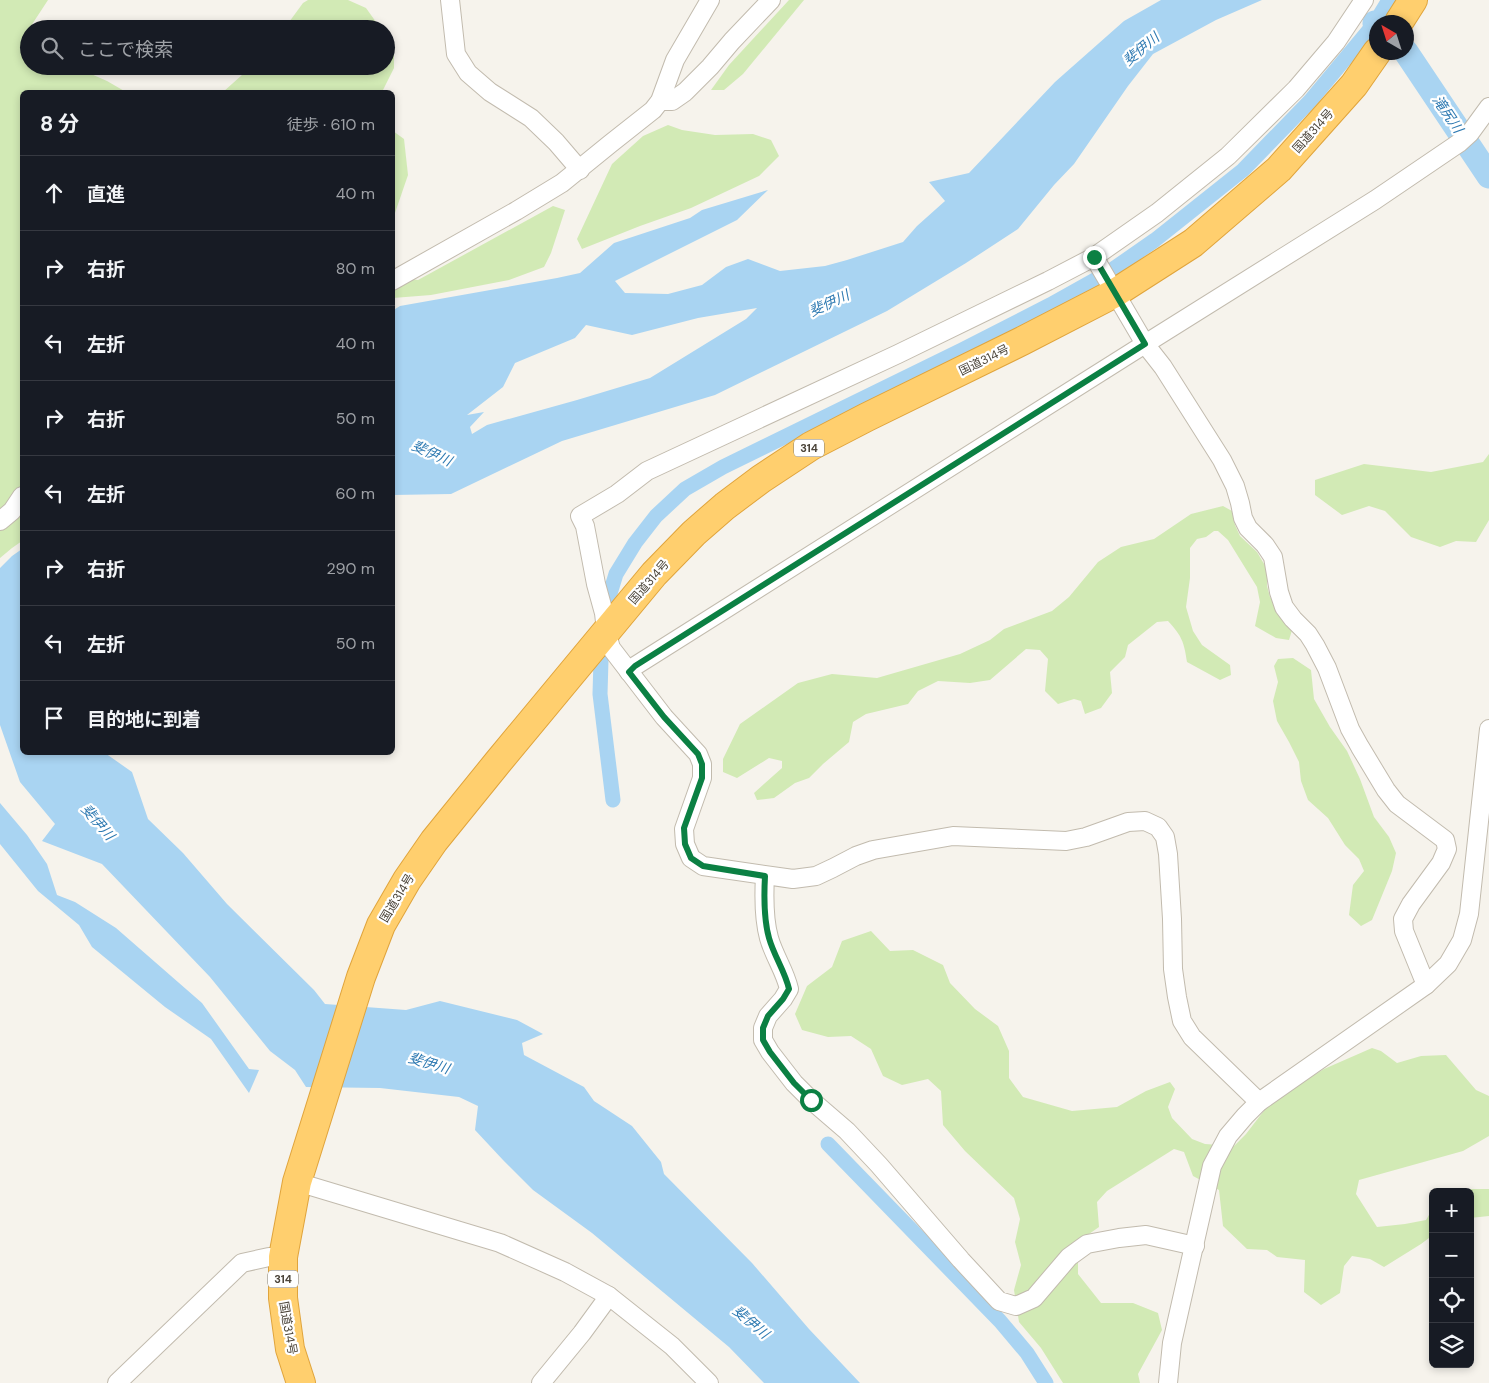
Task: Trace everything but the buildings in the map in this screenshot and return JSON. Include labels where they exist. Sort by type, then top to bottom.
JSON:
[{"type":"highway","points":[[1403,15],[1413,0]]},
{"type":"highway","name":"国道314号","points":[[301,1383],[290,1349],[283,1298],[283,1257],[298,1178],[361,977],[381,925],[406,880],[452,820],[654,574],[694,533],[725,506],[761,479],[812,446],[1115,293],[1193,243],[1279,169],[1354,85],[1372,60]]},
{"type":"street","points":[[450,0],[456,54],[468,73],[490,92],[531,118],[556,142],[580,170]]},
{"type":"street","points":[[395,279],[545,195],[580,170],[653,110],[660,101],[675,60],[710,0]]},
{"type":"street","points":[[660,101],[672,101],[685,92],[771,0]]},
{"type":"street","points":[[1259,1102],[1192,1037],[1182,1021],[1176,997],[1173,969],[1168,854],[1164,838],[1158,826],[1145,821],[1128,822],[1086,837],[1066,841],[953,836],[873,850],[856,856],[816,876],[793,879],[703,866],[691,858],[685,844],[684,828],[702,778],[702,764],[698,754],[664,717],[611,648],[584,526],[580,516],[617,494],[647,471],[930,338],[1094,257],[1157,214],[1228,156],[1296,89],[1336,42],[1364,0]]},
{"type":"street","points":[[629,672],[635,666],[1375,200],[1459,143],[1470,133],[1489,107]]},
{"type":"street","points":[[1094,257],[1145,344],[1163,367],[1222,460],[1235,486],[1243,518],[1248,528],[1265,545],[1273,557],[1279,592],[1284,607],[1308,634],[1323,660],[1350,729],[1360,747],[1386,790],[1397,804],[1446,840],[1447,849],[1441,863],[1411,904],[1403,919],[1404,930],[1426,985]]},
{"type":"street","points":[[0,522],[20,499]]},
{"type":"street","points":[[1168,1383],[1172,1343],[1212,1166],[1228,1136],[1259,1102],[1426,985],[1448,964],[1462,940],[1470,914],[1489,729]]},
{"type":"street","points":[[765,876],[767,927],[789,989],[768,1016],[763,1028],[763,1040],[794,1083],[848,1131],[1000,1301],[1016,1306],[1034,1298],[1069,1257],[1087,1244],[1146,1235],[1194,1246]]},
{"type":"street","points":[[298,1178],[500,1243],[565,1272],[609,1296],[672,1346],[708,1383]]},
{"type":"street","points":[[117,1383],[242,1263],[269,1257],[283,1257]]},
{"type":"street","points":[[541,1383],[582,1333],[609,1296]]},
{"type":"green space","points":[[0,0],[48,0],[35,20],[20,20],[20,75],[93,75],[123,90],[20,90],[20,542],[0,558]]},
{"type":"green space","points":[[308,0],[348,0],[366,8],[375,20],[291,20],[303,3]]},
{"type":"green space","points":[[789,0],[804,0],[743,74],[724,90],[711,90],[729,65]]},
{"type":"green space","points":[[242,75],[390,75],[383,90],[225,90]]},
{"type":"green space","points":[[668,125],[682,130],[715,135],[753,134],[771,140],[779,156],[759,176],[691,208],[582,249],[577,239],[612,164],[643,136]]},
{"type":"green space","points":[[395,132],[404,139],[408,175],[395,213]]},
{"type":"green space","points":[[553,206],[565,210],[551,253],[544,267],[509,280],[431,295],[395,298],[395,277],[418,280]]},
{"type":"green space","points":[[1489,454],[1489,520],[1476,542],[1456,541],[1440,547],[1411,537],[1385,511],[1369,506],[1342,515],[1315,495],[1315,480],[1364,464],[1431,472],[1483,462]]},
{"type":"green space","points":[[1223,506],[1232,511],[1240,536],[1257,552],[1267,569],[1267,586],[1270,597],[1293,627],[1289,640],[1276,638],[1255,626],[1260,602],[1257,587],[1228,540],[1218,531],[1197,539],[1190,548],[1190,578],[1186,607],[1193,631],[1202,645],[1230,665],[1231,675],[1220,680],[1187,662],[1183,644],[1176,631],[1168,621],[1157,622],[1128,645],[1125,657],[1110,672],[1112,693],[1101,708],[1085,714],[1081,701],[1074,699],[1058,704],[1045,691],[1048,659],[1040,650],[1026,649],[990,680],[970,683],[938,681],[918,691],[908,704],[866,714],[853,722],[849,742],[809,778],[795,783],[774,798],[757,800],[754,793],[782,768],[782,761],[769,758],[737,778],[723,772],[723,759],[740,724],[798,683],[832,674],[877,678],[960,654],[990,640],[1004,629],[1052,611],[1069,597],[1098,562],[1121,547],[1154,539],[1191,514]]},
{"type":"green space","points":[[1293,658],[1311,670],[1314,699],[1347,751],[1374,817],[1389,837],[1396,853],[1392,871],[1372,920],[1361,926],[1349,915],[1353,885],[1364,871],[1359,859],[1345,845],[1328,818],[1308,800],[1301,781],[1299,762],[1277,721],[1273,701],[1278,682],[1274,666],[1278,659]]},
{"type":"green space","points":[[871,931],[890,951],[913,950],[943,965],[950,983],[975,1009],[998,1026],[1009,1051],[1009,1078],[1023,1097],[1072,1111],[1117,1107],[1146,1091],[1170,1082],[1175,1089],[1168,1107],[1172,1118],[1192,1139],[1205,1144],[1234,1146],[1266,1108],[1294,1087],[1324,1069],[1372,1048],[1381,1051],[1397,1063],[1421,1056],[1446,1055],[1476,1090],[1489,1096],[1489,1136],[1463,1151],[1359,1180],[1356,1194],[1377,1227],[1426,1220],[1429,1215],[1429,1238],[1384,1267],[1370,1259],[1352,1256],[1344,1266],[1340,1293],[1321,1305],[1304,1292],[1305,1260],[1277,1257],[1267,1250],[1247,1249],[1223,1226],[1219,1190],[1193,1176],[1184,1152],[1174,1149],[1107,1191],[1097,1202],[1099,1227],[1078,1245],[1078,1274],[1101,1303],[1133,1303],[1158,1313],[1162,1330],[1138,1374],[1140,1383],[1063,1383],[1041,1348],[1019,1322],[1014,1290],[1021,1265],[1015,1242],[1020,1219],[1014,1198],[965,1151],[943,1125],[941,1091],[928,1079],[902,1085],[883,1076],[871,1049],[851,1036],[828,1037],[802,1030],[795,1014],[807,986],[832,967],[842,941]]},
{"type":"green space","points":[[1474,1189],[1489,1189],[1489,1216],[1474,1218]]},
{"type":"water","name":"斐伊川","points":[[1161,0],[1262,0],[1216,20],[1153,54],[1128,86],[1074,164],[1018,229],[887,311],[715,395],[562,441],[451,494],[395,495],[395,309],[400,306],[580,273],[614,243],[690,218],[702,210],[768,190],[737,220],[615,281],[625,293],[668,294],[702,285],[726,267],[748,259],[780,271],[825,266],[903,242],[917,226],[945,201],[929,182],[969,173],[1055,82],[1124,21]],"holes":[[[757,308],[746,319],[650,378],[487,425],[472,434],[470,427],[484,412],[467,415],[503,387],[515,363],[575,338],[586,325],[632,335],[698,318]]]},
{"type":"water","name":"斐伊川","points":[[20,550],[20,755],[108,755],[132,772],[148,819],[183,853],[227,904],[314,990],[325,1004],[406,1010],[440,1001],[517,1020],[543,1034],[522,1043],[524,1055],[584,1087],[594,1101],[632,1126],[661,1162],[664,1174],[752,1263],[809,1329],[860,1383],[764,1383],[729,1347],[592,1233],[533,1190],[475,1130],[478,1106],[459,1097],[380,1088],[306,1087],[295,1070],[270,1051],[210,977],[102,864],[42,841],[55,824],[20,782],[0,725],[0,568]]},
{"type":"water","points":[[0,803],[27,835],[47,864],[57,895],[75,902],[116,928],[202,1003],[249,1069],[259,1070],[249,1093],[211,1039],[165,1007],[92,947],[79,925],[38,891],[0,844]]},
{"type":"waterway","points":[[608,600],[616,574],[635,543],[656,516],[685,489],[723,467],[1050,305],[1109,272],[1155,240],[1243,170],[1310,101],[1375,23],[1389,0]]},
{"type":"waterway","name":"滝尻川","points":[[1411,60],[1489,176]]},
{"type":"waterway","points":[[601,660],[600,694],[613,800]]},
{"type":"waterway","points":[[828,1144],[1000,1321],[1027,1353],[1046,1383]]},
{"type":"route","points":[[811,1100],[794,1083],[763,1040],[763,1028],[768,1016],[789,989],[767,927],[765,876],[703,866],[691,858],[685,844],[684,828],[702,778],[702,764],[698,754],[664,717],[629,672],[635,666],[1145,344],[1094,257]]}]
